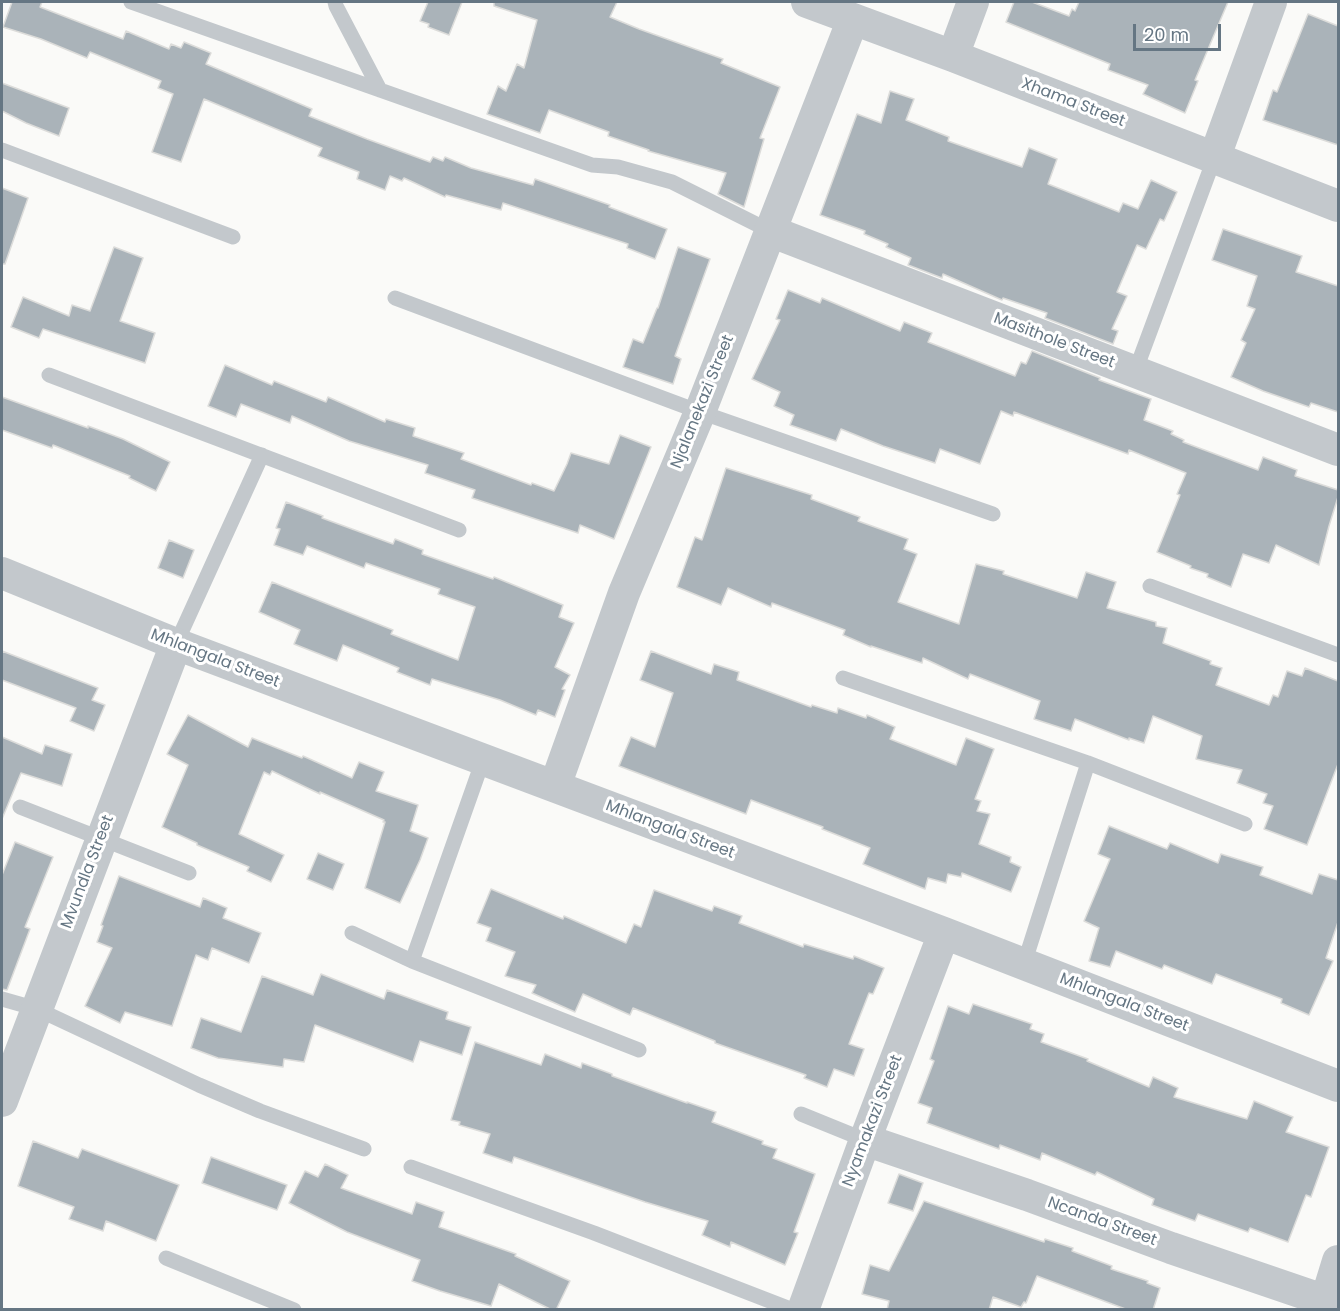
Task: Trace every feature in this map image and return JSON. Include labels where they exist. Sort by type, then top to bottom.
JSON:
[{"type":"street","name":"Xhama Street","points":[[807,2],[953,56],[1338,206]]},
{"type":"street","points":[[953,56],[973,2]]},
{"type":"street","points":[[1214,159],[1271,2]]},
{"type":"street","name":"Njalanekazi Street","points":[[555,786],[624,593],[700,412],[853,19]]},
{"type":"street","name":"Masithole Street","points":[[770,231],[1338,450]]},
{"type":"street","name":"Mhlangala Street","points":[[2,573],[176,644],[1024,964],[1335,1076]]},
{"type":"street","name":"Mvundla Street","points":[[2,1101],[176,644]]},
{"type":"street","name":"Nyamakazi Street","points":[[803,1310],[944,933]]},
{"type":"street","name":"Ncanda Street","points":[[865,1140],[1332,1302]]},
{"type":"street","points":[[1332,1302],[1338,1261]]},
{"type":"lane","points":[[131,2],[592,165],[624,168],[672,182],[770,231]]},
{"type":"lane","points":[[336,2],[380,90]]},
{"type":"lane","points":[[2,150],[232,237]]},
{"type":"lane","points":[[1136,372],[1214,159]]},
{"type":"lane","points":[[395,298],[700,412],[993,514]]},
{"type":"lane","points":[[49,375],[459,530]]},
{"type":"lane","points":[[176,644],[262,455]]},
{"type":"lane","points":[[1150,586],[1338,655]]},
{"type":"lane","points":[[843,678],[1088,763],[1245,824]]},
{"type":"lane","points":[[412,961],[483,759]]},
{"type":"lane","points":[[1024,964],[1088,763]]},
{"type":"lane","points":[[20,807],[189,873]]},
{"type":"lane","points":[[352,933],[412,961],[639,1050]]},
{"type":"lane","points":[[2,999],[36,1009],[260,1111],[364,1149]]},
{"type":"lane","points":[[801,1114],[865,1140]]},
{"type":"lane","points":[[411,1167],[594,1233],[793,1310]]},
{"type":"lane","points":[[166,1258],[294,1310]]},
{"type":"building","points":[[12,2],[42,2],[40,7],[123,39],[126,31],[169,49],[171,44],[181,48],[184,42],[211,53],[206,64],[312,109],[309,116],[367,139],[430,162],[433,157],[443,161],[445,157],[471,168],[533,185],[535,179],[610,205],[609,207],[667,229],[655,259],[627,248],[628,244],[503,203],[501,210],[446,195],[445,197],[404,178],[402,181],[390,176],[385,190],[357,179],[359,172],[318,156],[322,148],[204,99],[181,162],[152,152],[173,94],[158,88],[161,81],[90,52],[87,58],[41,39],[3,27]]},
{"type":"building","points":[[428,2],[462,2],[449,35],[428,27],[429,24],[420,21]]},
{"type":"building","points":[[494,2],[617,2],[610,17],[723,59],[721,63],[780,87],[760,138],[764,139],[744,207],[718,194],[726,173],[648,151],[608,136],[609,132],[549,110],[540,133],[487,114],[498,86],[506,91],[517,64],[524,68],[537,20],[494,6]]},
{"type":"building","points":[[1014,2],[1032,2],[1069,16],[1072,9],[1075,11],[1079,2],[1228,2],[1195,80],[1198,81],[1185,113],[1143,94],[1148,85],[1108,70],[1110,64],[1006,22]]},
{"type":"building","points":[[1308,14],[1338,26],[1338,145],[1263,120],[1273,90],[1277,92]]},
{"type":"building","points":[[2,83],[69,108],[59,136],[2,111]]},
{"type":"building","points":[[890,91],[914,99],[906,120],[949,137],[948,141],[1022,167],[1029,148],[1057,159],[1048,184],[1119,212],[1123,203],[1138,209],[1151,180],[1177,192],[1164,221],[1160,219],[1146,249],[1137,245],[1117,292],[1127,296],[1112,329],[1118,331],[1113,344],[1045,318],[1047,313],[1003,298],[1002,300],[943,274],[942,278],[908,265],[911,258],[886,247],[888,244],[864,234],[865,231],[820,215],[857,114],[881,123]]},
{"type":"building","points":[[2,188],[28,198],[5,264],[2,264]]},
{"type":"building","points":[[1223,229],[1302,256],[1296,272],[1338,286],[1338,412],[1311,403],[1309,407],[1231,377],[1246,343],[1241,340],[1255,309],[1247,306],[1257,276],[1212,260]]},
{"type":"building","points":[[114,247],[143,258],[120,321],[155,333],[145,363],[43,329],[39,338],[11,327],[23,297],[69,316],[72,305],[90,311]]},
{"type":"building","points":[[678,247],[710,259],[675,356],[681,359],[673,384],[623,367],[633,339],[643,343],[658,308]]},
{"type":"building","points":[[788,290],[820,303],[822,298],[900,331],[904,322],[932,333],[928,342],[1015,376],[1021,362],[1026,364],[1032,351],[1100,378],[1099,380],[1151,399],[1144,420],[1173,431],[1171,434],[1184,440],[1183,442],[1258,470],[1263,457],[1297,470],[1295,476],[1338,490],[1319,565],[1276,545],[1269,563],[1243,554],[1231,587],[1207,577],[1208,574],[1157,552],[1180,495],[1177,494],[1186,473],[1129,450],[1128,454],[1014,412],[1013,416],[1001,411],[980,464],[940,449],[935,463],[841,429],[836,441],[790,425],[794,415],[774,406],[780,392],[752,379],[780,320],[776,319]]},
{"type":"building","points":[[225,365],[272,385],[274,381],[326,402],[328,397],[385,422],[386,419],[415,428],[413,436],[464,453],[461,459],[531,485],[532,483],[554,491],[571,453],[609,464],[620,435],[651,447],[614,539],[580,525],[578,533],[472,498],[475,490],[425,473],[428,465],[349,441],[292,416],[290,423],[241,404],[236,417],[208,406]]},
{"type":"building","points":[[2,397],[123,439],[170,462],[156,491],[129,478],[130,476],[53,445],[52,448],[2,430]]},
{"type":"building","points":[[726,468],[812,495],[811,499],[860,517],[858,521],[908,539],[904,549],[917,554],[898,602],[959,624],[976,564],[1004,571],[1003,574],[1077,598],[1086,572],[1116,582],[1107,608],[1156,622],[1156,626],[1167,628],[1163,643],[1211,661],[1210,664],[1222,668],[1216,685],[1269,705],[1273,695],[1278,697],[1287,671],[1302,676],[1305,668],[1338,681],[1338,764],[1307,845],[1264,829],[1273,806],[1263,803],[1267,794],[1237,783],[1242,770],[1196,759],[1202,736],[1153,716],[1144,743],[1129,738],[1129,740],[1075,719],[1071,731],[1034,719],[1040,701],[970,674],[968,679],[923,658],[922,663],[871,647],[843,635],[845,630],[772,603],[771,607],[728,588],[721,605],[677,587],[695,537],[702,540]]},
{"type":"building","points":[[286,502],[393,544],[395,539],[423,550],[422,554],[493,579],[494,577],[563,605],[559,617],[574,623],[555,667],[570,675],[562,689],[565,690],[555,717],[538,710],[536,715],[500,700],[432,679],[430,685],[397,672],[399,668],[343,645],[337,661],[294,644],[300,630],[259,612],[272,582],[393,630],[391,634],[458,660],[475,607],[438,594],[440,589],[366,563],[364,568],[307,546],[303,555],[274,545],[280,529],[276,528]]},
{"type":"building","points":[[169,540],[194,550],[183,578],[158,568]]},
{"type":"building","points":[[2,651],[98,688],[92,700],[105,705],[94,731],[70,721],[76,708],[2,680]]},
{"type":"building","points":[[651,651],[711,674],[714,664],[739,672],[737,680],[811,707],[812,705],[837,713],[838,708],[866,718],[867,715],[895,727],[890,739],[956,765],[966,738],[994,749],[975,799],[981,801],[977,811],[990,814],[979,844],[1011,857],[1010,862],[1021,867],[1011,892],[962,873],[961,877],[948,874],[946,883],[928,878],[925,889],[863,864],[870,848],[822,829],[823,827],[751,800],[746,814],[619,766],[631,737],[655,747],[673,693],[640,680]]},
{"type":"building","points":[[188,715],[248,747],[252,738],[302,758],[303,756],[352,778],[359,762],[384,772],[376,791],[418,805],[410,831],[428,838],[400,903],[365,888],[384,820],[320,792],[320,794],[272,771],[270,775],[264,772],[239,834],[284,855],[271,882],[247,871],[249,867],[162,827],[188,765],[167,754]]},
{"type":"building","points":[[2,737],[42,754],[45,745],[72,754],[62,786],[21,773],[2,819]]},
{"type":"building","points":[[1109,826],[1167,849],[1170,843],[1218,863],[1221,854],[1263,867],[1260,875],[1312,894],[1319,874],[1338,880],[1338,922],[1326,958],[1333,961],[1309,1015],[1281,1003],[1282,999],[1216,974],[1212,984],[1164,965],[1162,969],[1116,951],[1110,967],[1089,961],[1099,928],[1084,921],[1110,859],[1098,854]]},
{"type":"building","points":[[15,842],[53,857],[25,927],[30,929],[7,990],[2,989],[2,875]]},
{"type":"building","points":[[318,853],[344,864],[333,890],[307,879]]},
{"type":"building","points":[[119,876],[200,907],[203,898],[227,908],[223,918],[261,933],[249,963],[212,948],[208,960],[196,955],[172,1026],[125,1012],[120,1023],[85,1006],[112,948],[97,942]]},
{"type":"building","points":[[491,889],[563,919],[564,916],[626,943],[634,924],[641,927],[654,890],[712,911],[714,906],[742,916],[739,923],[803,947],[804,944],[853,959],[854,956],[884,968],[873,994],[869,993],[849,1044],[864,1049],[854,1076],[834,1069],[827,1087],[804,1078],[806,1075],[715,1043],[715,1041],[633,1008],[630,1015],[583,994],[575,1012],[532,993],[536,985],[505,976],[515,952],[486,941],[491,928],[477,923]]},
{"type":"building","points":[[321,974],[384,999],[387,990],[448,1012],[446,1019],[471,1027],[462,1055],[420,1041],[413,1062],[315,1025],[304,1062],[284,1059],[283,1067],[218,1058],[191,1048],[201,1018],[241,1032],[262,976],[313,995]]},
{"type":"building","points":[[973,1004],[1032,1024],[1030,1029],[1044,1034],[1041,1042],[1088,1059],[1087,1061],[1149,1087],[1153,1077],[1178,1088],[1174,1097],[1247,1119],[1254,1101],[1293,1117],[1286,1132],[1329,1147],[1311,1197],[1306,1195],[1288,1242],[1250,1228],[1248,1232],[1198,1214],[1195,1221],[1152,1205],[1154,1199],[1097,1172],[1095,1175],[1042,1153],[1040,1160],[1000,1145],[999,1149],[927,1123],[932,1108],[918,1103],[934,1061],[930,1059],[948,1006],[969,1014]]},
{"type":"building","points":[[475,1042],[541,1065],[545,1054],[581,1068],[582,1063],[612,1074],[612,1076],[716,1112],[712,1122],[763,1141],[762,1144],[777,1149],[773,1158],[815,1174],[794,1232],[798,1233],[785,1265],[731,1242],[730,1247],[702,1235],[708,1221],[514,1157],[512,1163],[483,1153],[490,1134],[459,1125],[460,1122],[451,1120]]},
{"type":"building","points":[[33,1141],[78,1158],[82,1149],[179,1185],[156,1241],[106,1221],[103,1231],[69,1219],[74,1207],[18,1186]]},
{"type":"building","points":[[211,1157],[287,1185],[277,1210],[202,1183]]},
{"type":"building","points":[[325,1164],[348,1175],[341,1188],[412,1214],[416,1202],[444,1212],[439,1227],[516,1254],[515,1256],[570,1281],[556,1310],[499,1284],[491,1306],[412,1281],[420,1260],[347,1232],[289,1203],[305,1171],[318,1177]]},
{"type":"building","points":[[899,1174],[923,1183],[913,1211],[888,1203]]},
{"type":"building","points":[[924,1201],[1044,1242],[1045,1239],[1073,1248],[1072,1251],[1112,1266],[1111,1269],[1148,1281],[1147,1283],[1160,1288],[1153,1310],[1128,1310],[1037,1276],[1026,1303],[1024,1302],[1021,1307],[993,1297],[989,1310],[887,1310],[889,1301],[862,1294],[870,1265],[889,1271]]}]
